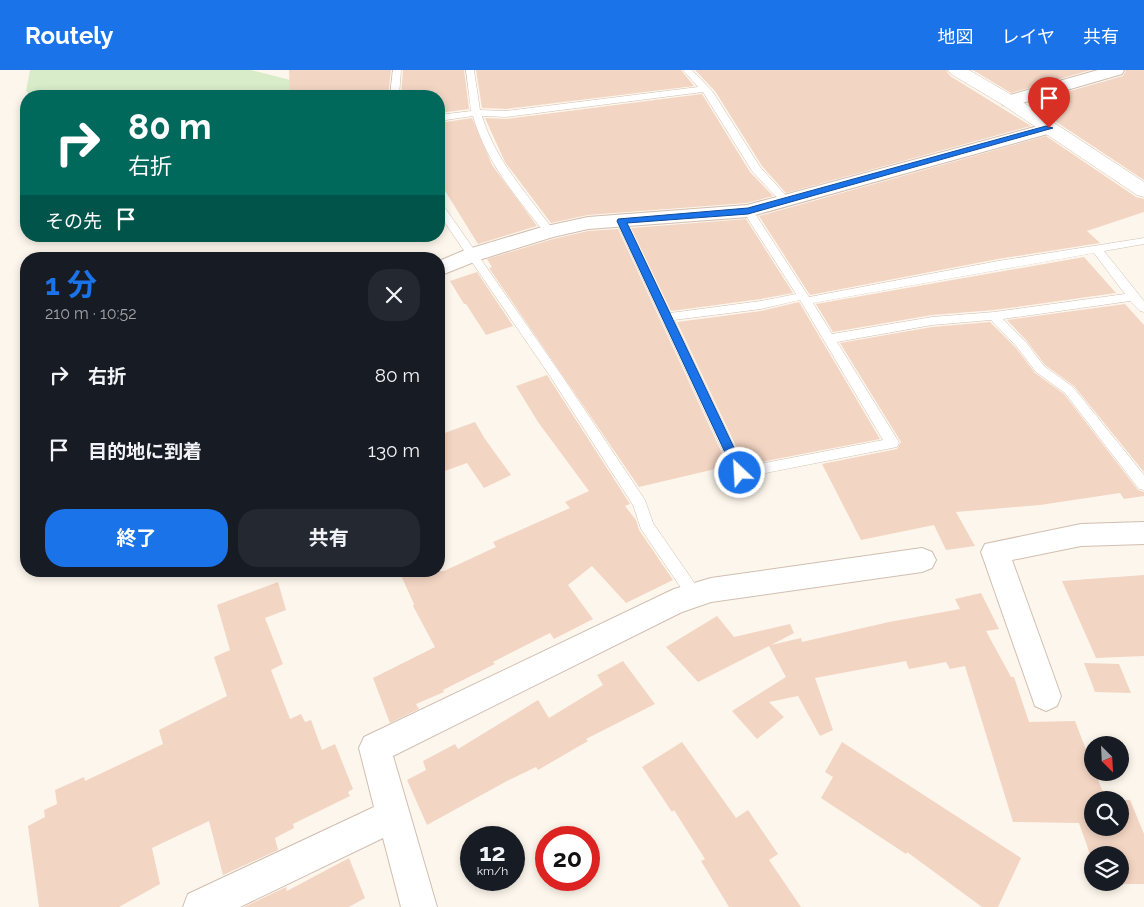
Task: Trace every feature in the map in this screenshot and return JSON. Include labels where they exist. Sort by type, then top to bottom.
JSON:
[{"type":"main road","points":[[957,70],[1144,190]]},
{"type":"street","points":[[1008,101],[1116,70]]},
{"type":"street","points":[[445,267],[549,231],[588,223],[748,211],[1049,128]]},
{"type":"street","points":[[1046,696],[995,552],[1081,535],[1144,533]]},
{"type":"street","points":[[419,907],[374,748],[674,602],[711,590],[922,560]]},
{"type":"street","points":[[201,907],[394,815]]},
{"type":"lane","points":[[395,90],[397,70]]},
{"type":"lane","points":[[470,70],[477,114],[487,142],[501,170],[549,231]]},
{"type":"lane","points":[[687,70],[705,90],[756,169],[786,200]]},
{"type":"lane","points":[[445,117],[477,114],[506,114],[705,90]]},
{"type":"lane","points":[[621,221],[668,317],[740,473],[892,443],[829,338],[748,211]]},
{"type":"lane","points":[[445,216],[554,373],[640,504],[646,525],[695,596]]},
{"type":"lane","points":[[668,317],[762,305],[1144,241]]},
{"type":"lane","points":[[1096,248],[1133,297],[1144,308]]},
{"type":"lane","points":[[829,338],[932,321],[994,316],[1133,297]]},
{"type":"lane","points":[[994,316],[1021,344],[1040,369],[1069,390],[1144,485]]},
{"type":"green space","points":[[30,70],[251,70],[306,84],[298,90],[26,90]]},
{"type":"building","points":[[289,70],[391,70],[389,90],[290,90]]},
{"type":"building","points":[[403,70],[464,70],[469,109],[445,112],[445,90],[401,90]]},
{"type":"building","points":[[476,70],[681,70],[694,86],[506,109],[482,108]]},
{"type":"building","points":[[695,70],[946,70],[950,76],[1031,126],[786,193],[762,166],[715,91]]},
{"type":"building","points":[[973,70],[1091,70],[1011,93]]},
{"type":"building","points":[[1126,70],[1144,70],[1144,180],[1028,103],[1123,76]]},
{"type":"building","points":[[702,94],[750,172],[773,196],[747,203],[588,215],[551,223],[505,162],[485,118],[506,119]]},
{"type":"building","points":[[472,118],[492,165],[537,226],[478,244],[445,191],[445,122]]},
{"type":"building","points":[[1046,136],[1136,197],[1144,199],[1144,212],[1087,231],[1100,243],[998,259],[810,295],[759,216]]},
{"type":"building","points":[[746,219],[793,293],[671,311],[631,228]]},
{"type":"building","points":[[618,229],[728,466],[639,487],[489,268],[492,267],[487,259],[553,239],[588,231]]},
{"type":"building","points":[[1084,257],[1116,293],[994,310],[932,315],[833,332],[816,304]]},
{"type":"building","points":[[477,272],[513,326],[486,335],[466,304],[464,304],[450,281]]},
{"type":"building","points":[[799,302],[880,439],[745,465],[677,322],[761,311]]},
{"type":"building","points":[[1125,304],[1144,325],[1144,472],[1074,386],[1045,365],[1026,340],[1007,320]]},
{"type":"building","points":[[990,322],[1016,348],[1035,373],[1064,394],[1138,490],[1144,492],[1144,496],[1124,499],[1120,493],[1040,505],[956,512],[975,546],[946,550],[934,525],[861,540],[822,464],[897,449],[901,442],[840,343],[932,327]]},
{"type":"building","points":[[547,375],[630,504],[625,506],[636,520],[639,530],[673,580],[626,603],[592,566],[568,585],[593,619],[554,639],[550,633],[493,662],[495,664],[443,690],[444,692],[416,704],[419,709],[390,723],[373,678],[435,647],[413,606],[414,604],[402,577],[445,577],[445,571],[496,547],[493,542],[570,508],[565,502],[589,491],[538,422],[516,386]]},
{"type":"building","points":[[475,422],[511,475],[484,488],[467,463],[445,471],[445,433]]},
{"type":"building","points":[[1144,575],[1144,656],[1096,658],[1062,581]]},
{"type":"building","points":[[278,582],[286,610],[265,618],[283,664],[271,670],[290,719],[301,714],[305,722],[311,720],[322,750],[335,744],[353,789],[348,792],[350,796],[293,824],[294,828],[275,838],[278,850],[223,875],[209,821],[152,848],[160,884],[119,907],[39,907],[28,826],[45,817],[44,810],[57,804],[55,790],[84,777],[85,781],[163,744],[159,730],[227,696],[214,657],[230,650],[217,605]]},
{"type":"building","points":[[981,593],[999,629],[986,631],[1011,677],[1014,677],[1029,722],[1075,721],[1084,744],[1084,781],[1099,781],[1102,791],[1084,791],[1084,836],[1129,836],[1130,800],[1144,834],[1144,884],[1129,884],[1129,846],[1087,846],[1079,823],[1013,822],[965,666],[950,669],[946,662],[909,669],[906,661],[815,678],[833,730],[820,736],[798,696],[769,702],[784,717],[757,739],[732,711],[786,677],[769,646],[698,682],[666,647],[717,616],[734,637],[790,624],[794,633],[771,645],[801,638],[802,642],[889,622],[960,609],[955,599]]},
{"type":"building","points":[[623,661],[655,704],[586,739],[588,741],[538,770],[536,767],[507,781],[427,825],[407,780],[426,770],[423,761],[455,744],[458,749],[538,700],[549,718],[603,685],[597,675]]},
{"type":"building","points":[[1084,663],[1119,664],[1131,693],[1095,692]]},
{"type":"building","points":[[682,742],[736,818],[748,810],[778,854],[769,860],[801,907],[729,907],[701,861],[705,859],[674,810],[672,812],[642,767]]},
{"type":"building","points":[[842,742],[1021,858],[998,907],[982,907],[907,852],[906,854],[821,798],[833,777],[825,772]]},
{"type":"building","points":[[349,858],[365,898],[349,907],[244,907],[286,887],[287,891]]},
{"type":"route","points":[[740,473],[668,317],[621,221],[748,211],[1049,128]]}]
